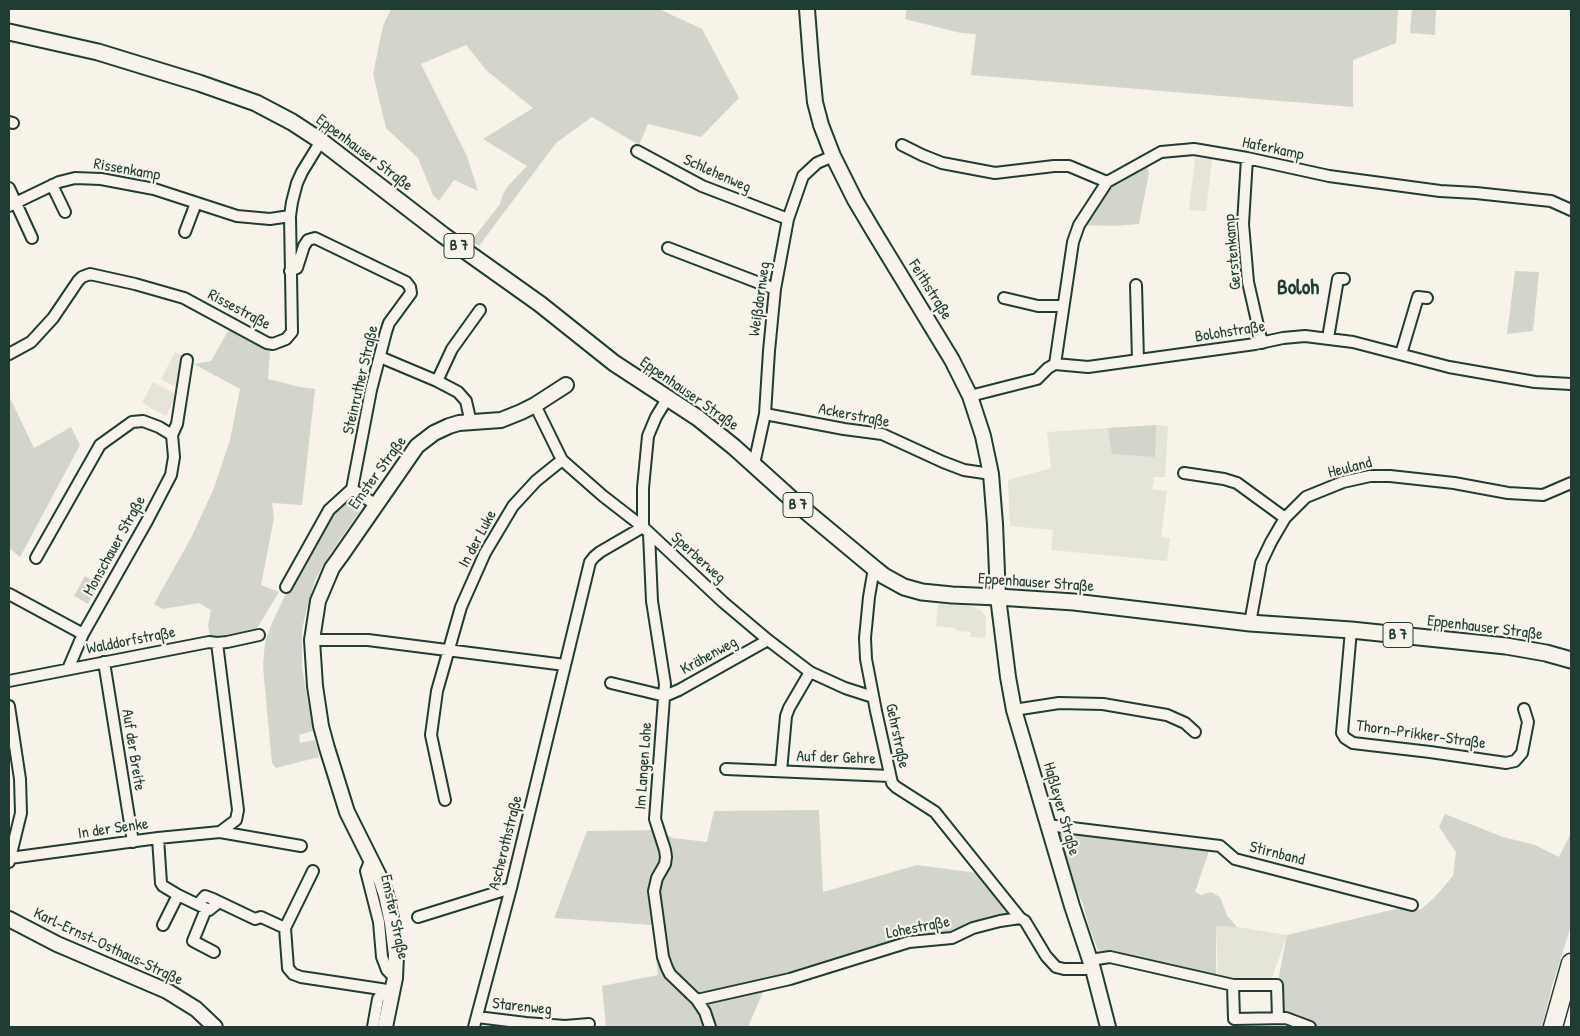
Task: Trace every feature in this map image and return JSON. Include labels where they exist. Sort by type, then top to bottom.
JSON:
[{"type":"highway","points":[[1553,1027],[1571,963]]},
{"type":"main road","name":"Feithstraße","points":[[807,9],[815,102],[821,125],[833,156],[869,224],[952,360],[970,396],[983,436],[991,474],[998,597]]},
{"type":"main road","name":"Eppenhauser Straße","points":[[9,32],[114,57],[239,97],[272,111],[321,141],[443,235],[540,304],[607,358],[698,418],[874,568],[884,576],[904,586],[914,590],[952,595],[1074,602],[1250,623],[1351,630],[1506,646],[1546,653],[1571,660]]},
{"type":"main road","name":"Emster Straße","points":[[385,1027],[396,955],[390,910],[384,888],[350,821],[327,748],[318,706],[312,640],[318,601],[340,557],[417,446],[434,433],[449,426],[501,420],[535,405],[566,385]]},
{"type":"main road","name":"Haßleyer Straße","points":[[998,597],[1014,710],[1047,825],[1092,965],[1108,1027]]},
{"type":"main road","name":"Karl-Ernst-Osthaus-Straße","points":[[9,919],[57,944],[167,991],[196,1009],[215,1027]]},
{"type":"street","name":"Rissestraße","points":[[9,354],[30,342],[53,318],[78,281],[90,274],[184,298],[267,343],[274,344],[286,339],[292,332],[290,216],[297,183],[321,141]]},
{"type":"street","points":[[902,145],[942,163],[995,174],[1054,166],[1069,166],[1107,182]]},
{"type":"street","name":"Haferkamp","points":[[1056,364],[1073,242],[1079,225],[1107,182],[1161,152],[1194,149],[1247,158],[1329,176],[1440,191],[1551,201],[1571,210]]},
{"type":"street","name":"Schlehenweg","points":[[637,151],[702,186],[788,220]]},
{"type":"street","name":"Weißdornweg","points":[[754,464],[764,414],[775,289],[788,220],[804,176],[817,163],[833,156]]},
{"type":"street","name":"Gerstenkamp","points":[[1247,158],[1242,224],[1248,282],[1262,343]]},
{"type":"street","name":"Rissenkamp","points":[[12,205],[52,185],[75,178],[101,179],[154,189],[237,216],[270,219],[290,216]]},
{"type":"street","points":[[52,185],[65,212]]},
{"type":"street","points":[[9,188],[12,205],[32,238]]},
{"type":"street","points":[[185,232],[196,203]]},
{"type":"street","name":"Steinruther Straße","points":[[290,272],[297,268],[304,246],[308,240],[315,238],[406,282],[410,287],[411,293],[389,323],[371,390],[352,489]]},
{"type":"street","points":[[668,248],[775,289]]},
{"type":"street","points":[[1328,338],[1339,279]]},
{"type":"street","points":[[1136,285],[1138,360]]},
{"type":"street","points":[[1004,298],[1038,306],[1063,306]]},
{"type":"street","points":[[1401,354],[1418,298]]},
{"type":"street","points":[[438,381],[452,349],[480,310]]},
{"type":"street","name":"Bolohstraße","points":[[1056,364],[1088,367],[1305,336],[1353,342],[1449,367],[1535,382],[1571,384]]},
{"type":"street","points":[[380,357],[438,381],[458,392],[466,401],[471,422]]},
{"type":"street","name":"Monschauer Straße","points":[[68,668],[83,634],[171,475],[174,457],[172,435],[177,424],[187,360]]},
{"type":"street","points":[[970,396],[1037,379],[1048,368],[1056,364]]},
{"type":"street","points":[[646,531],[644,465],[648,436],[656,417],[667,399]]},
{"type":"street","name":"Sperberweg","points":[[535,405],[562,460],[646,531],[768,640],[810,672],[845,688],[873,696]]},
{"type":"street","name":"Ackerstraße","points":[[764,414],[882,434],[942,462],[964,470],[991,474]]},
{"type":"street","points":[[36,558],[100,445],[132,422],[143,421],[159,427],[172,435]]},
{"type":"street","name":"In der Luke","points":[[445,800],[431,735],[437,691],[462,607],[485,553],[513,506],[536,481],[562,460]]},
{"type":"street","points":[[1184,473],[1224,479],[1237,484],[1285,518]]},
{"type":"street","name":"Heuland","points":[[1250,623],[1261,563],[1270,542],[1285,518],[1306,497],[1343,482],[1370,476],[1390,476],[1454,483],[1508,493],[1543,495],[1571,483]]},
{"type":"street","points":[[286,587],[329,510],[352,489],[376,505]]},
{"type":"street","name":"Ascherothstraße","points":[[475,1022],[511,888],[590,562],[600,552],[646,531]]},
{"type":"street","name":"Im Langen Lohe","points":[[646,531],[652,601],[665,684],[655,819],[666,857],[654,891],[667,968],[670,974],[697,1000],[705,1012],[710,1027]]},
{"type":"street","name":"Gehrstraße","points":[[874,568],[865,638],[866,660],[892,783],[935,812],[1020,918]]},
{"type":"street","points":[[9,594],[83,634]]},
{"type":"street","name":"Thorn-Prikker-Straße","points":[[1351,630],[1342,733],[1345,738],[1353,743],[1506,763],[1515,761],[1522,753],[1528,722],[1524,710]]},
{"type":"street","name":"Walddorfstraße","points":[[9,681],[209,642],[217,643],[259,635]]},
{"type":"street","points":[[312,640],[368,640],[565,666]]},
{"type":"street","name":"Krähenweg","points":[[664,696],[679,690],[768,640]]},
{"type":"street","points":[[217,643],[238,810],[236,820],[220,832]]},
{"type":"street","name":"Auf der Breite","points":[[104,662],[133,842]]},
{"type":"street","name":"Auf der Gehre","points":[[781,771],[786,716],[810,672]]},
{"type":"street","points":[[611,683],[664,696]]},
{"type":"street","points":[[1014,710],[1059,703],[1103,704],[1167,715],[1186,723],[1195,732]]},
{"type":"street","points":[[9,706],[20,779],[21,814],[9,860]]},
{"type":"street","name":"Auf der Gehre","points":[[726,769],[890,776]]},
{"type":"street","name":"Stirnband","points":[[1047,825],[1220,846],[1235,859],[1412,905]]},
{"type":"street","name":"In der Senke","points":[[9,860],[158,838],[220,832],[301,846]]},
{"type":"street","points":[[158,838],[161,882],[163,886],[202,907]]},
{"type":"street","points":[[313,871],[285,928],[288,968],[293,974],[301,977],[391,986]]},
{"type":"street","points":[[418,917],[511,888]]},
{"type":"street","points":[[163,925],[178,895]]},
{"type":"street","points":[[214,952],[193,942],[205,896],[255,919],[260,917],[285,928]]},
{"type":"street","points":[[1020,918],[1025,921],[1046,956],[1056,967],[1064,969],[1092,965],[1110,957],[1233,985],[1277,985],[1278,1018]]},
{"type":"street","name":"Lohestraße","points":[[697,1000],[790,979],[909,942],[952,938],[974,928],[1020,918]]},
{"type":"street","points":[[1233,985],[1234,1019],[1260,1022],[1286,1018],[1310,1027]]},
{"type":"street","name":"Emster Straße","points":[[373,1027],[378,998],[391,986]]},
{"type":"street","name":"Starenweg","points":[[475,1022],[526,1023],[565,1027],[589,1024]]},
{"type":"shaded area","points":[[391,9],[659,9],[702,29],[739,98],[701,137],[648,124],[639,145],[592,117],[556,143],[479,246],[471,241],[500,204],[508,186],[527,166],[483,139],[533,108],[487,71],[466,45],[421,64],[467,156],[478,191],[454,180],[439,201],[433,195],[418,158],[386,128],[373,74],[383,26]]},
{"type":"shaded area","points":[[907,9],[1398,9],[1396,43],[1353,60],[1353,107],[971,75],[976,34],[961,33],[905,19]]},
{"type":"shaded area","points":[[1412,9],[1436,9],[1435,35],[1410,33]]},
{"type":"shaded area","points":[[1195,158],[1212,159],[1206,211],[1189,210]]},
{"type":"shaded area","points":[[1145,160],[1149,173],[1139,224],[1114,226],[1079,225],[1107,182]]},
{"type":"shaded area","points":[[1515,271],[1539,272],[1533,331],[1507,334]]},
{"type":"shaded area","points":[[231,326],[270,351],[268,379],[315,389],[302,505],[272,503],[274,518],[261,585],[279,592],[256,630],[210,637],[208,625],[211,610],[199,603],[162,609],[154,604],[192,536],[214,488],[230,440],[240,389],[194,364],[211,361]]},
{"type":"shaded area","points":[[175,352],[184,357],[180,389],[161,379]]},
{"type":"shaded area","points":[[153,382],[177,395],[166,416],[142,403]]},
{"type":"shaded area","points":[[9,396],[34,448],[71,427],[80,445],[20,557],[9,548]]},
{"type":"shaded area","points":[[1156,425],[1168,426],[1165,477],[1154,477],[1152,489],[1167,491],[1161,537],[1170,538],[1167,561],[1051,550],[1053,530],[1010,526],[1008,480],[1051,468],[1047,432]]},
{"type":"shaded area","points":[[1156,425],[1155,457],[1112,454],[1108,428]]},
{"type":"shaded area","points":[[347,501],[360,511],[328,557],[315,580],[302,630],[302,668],[313,731],[299,735],[300,743],[315,740],[319,757],[276,768],[272,763],[263,667],[265,642],[288,589],[332,513]]},
{"type":"shaded area","points":[[85,576],[98,584],[88,604],[74,596]]},
{"type":"shaded area","points":[[938,604],[970,606],[981,610],[986,617],[985,638],[970,637],[971,632],[956,631],[955,628],[936,626]]},
{"type":"shaded area","points":[[819,810],[823,892],[917,865],[977,873],[1015,919],[909,942],[765,987],[748,1027],[606,1027],[602,986],[658,975],[652,925],[554,918],[587,831],[657,830],[673,838],[707,842],[714,811]]},
{"type":"shaded area","points":[[1445,814],[1503,837],[1535,845],[1559,857],[1571,833],[1571,926],[1552,986],[1542,1027],[1310,1027],[1280,1017],[1278,981],[1287,935],[1412,905],[1420,910],[1434,898],[1453,876],[1456,852],[1439,827]]},
{"type":"shaded area","points":[[1047,825],[1211,845],[1195,892],[1201,895],[1211,892],[1220,897],[1227,916],[1237,927],[1216,926],[1216,982],[1098,950],[1083,904]]},
{"type":"shaded area","points":[[1216,926],[1237,927],[1287,935],[1272,978],[1218,978]]},
{"type":"district","name":"Boloh","points":[[1298,288]]}]
